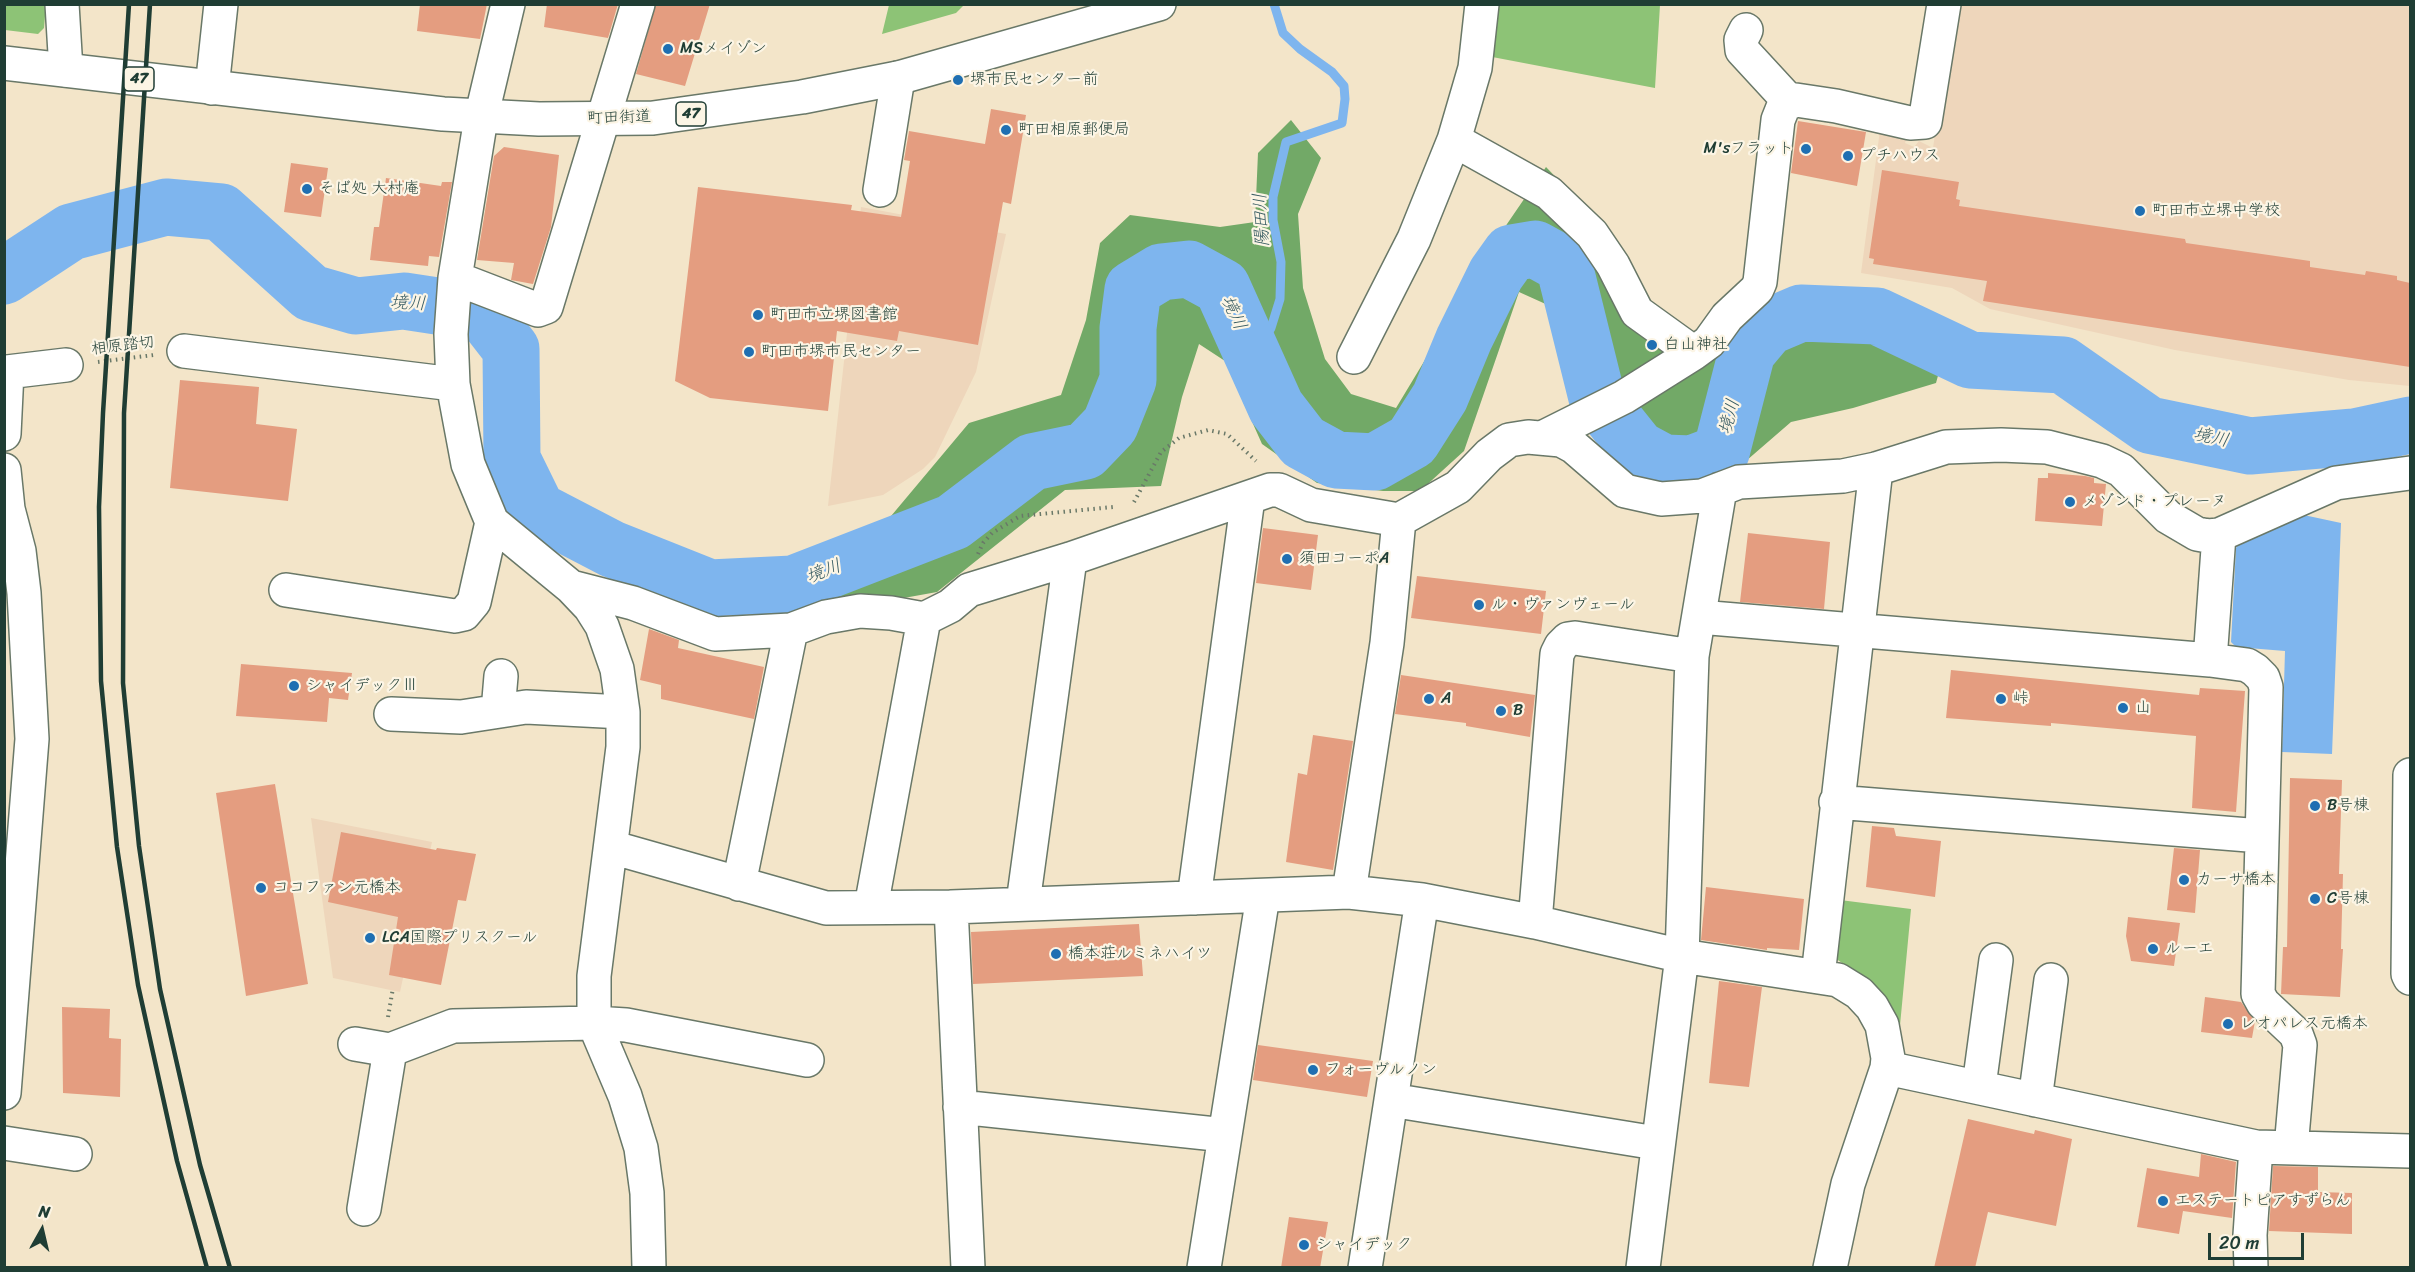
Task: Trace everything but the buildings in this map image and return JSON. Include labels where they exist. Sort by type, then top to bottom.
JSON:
[{"type":"street","points":[[62,4],[66,70]]},
{"type":"street","points":[[212,88],[221,4]]},
{"type":"street","points":[[508,4],[481,118],[455,282],[451,334],[453,384],[468,464],[492,522],[571,587],[602,626],[617,669],[623,712],[623,747],[594,976],[594,1023],[625,1096],[641,1148],[648,1193],[649,1268]]},
{"type":"street","points":[[455,282],[538,310],[546,307],[638,4]]},
{"type":"street","name":"町田街道","points":[[212,88],[481,118],[604,119],[703,113],[898,78],[1159,4]]},
{"type":"street","points":[[1354,357],[1414,239],[1454,140],[1475,68],[1482,4]]},
{"type":"street","points":[[1746,30],[1741,40],[1742,50],[1789,101],[1836,106],[1910,123],[1925,122],[1944,4]]},
{"type":"street","name":"47","points":[[4,63],[212,88]]},
{"type":"street","points":[[880,190],[898,78]]},
{"type":"street","points":[[1544,437],[1624,397],[1694,353],[1709,342],[1727,317],[1759,285],[1778,120],[1780,111],[1789,101]]},
{"type":"street","points":[[1454,140],[1550,193],[1592,234],[1613,265],[1637,312],[1694,353]]},
{"type":"street","points":[[184,351],[453,384]]},
{"type":"street","points":[[4,434],[7,372],[66,365]]},
{"type":"street","points":[[571,587],[633,603],[716,634],[791,630],[826,617],[860,611],[891,613],[924,619],[950,606],[969,590],[1070,559],[1263,494],[1399,520],[1458,487],[1488,455],[1509,440],[1544,437],[1561,440],[1574,447],[1625,491],[1642,496],[1680,499],[1702,496],[1739,482],[1844,476],[1876,469],[1946,447],[2001,445],[2047,447],[2102,460],[2121,470],[2168,517],[2197,534],[2220,535],[2336,483],[2410,473]]},
{"type":"street","points":[[1818,975],[1836,802],[1876,469]]},
{"type":"street","points":[[4,470],[6,509],[19,551],[24,593],[18,725],[32,753],[5,1077]]},
{"type":"street","points":[[1643,1268],[1656,1143],[1682,956],[1692,656],[1720,489]]},
{"type":"street","points":[[1194,898],[1263,494]]},
{"type":"street","points":[[1349,892],[1387,643],[1399,520]]},
{"type":"street","points":[[286,590],[455,616],[464,614],[474,602],[492,522]]},
{"type":"street","points":[[2210,660],[2220,535]]},
{"type":"street","points":[[1023,903],[1070,559]]},
{"type":"street","points":[[1699,617],[2210,660],[2247,665],[2262,678],[2266,687],[2258,994],[2263,1003],[2296,1034],[2300,1045],[2291,1149]]},
{"type":"street","points":[[871,906],[924,619]]},
{"type":"street","points":[[739,884],[791,630]]},
{"type":"street","points":[[1535,922],[1557,654],[1561,646],[1568,639],[1575,638],[1692,656]]},
{"type":"street","points":[[498,711],[501,676]]},
{"type":"street","points":[[391,714],[461,717],[526,707],[623,712]]},
{"type":"street","points":[[2410,775],[2408,974],[2410,978]]},
{"type":"street","points":[[1836,802],[2261,836]]},
{"type":"street","points":[[611,847],[826,908],[951,907],[1349,892],[1422,900],[1535,922],[1682,956],[1818,975],[1850,986],[1872,1007],[1885,1035],[1887,1068],[1848,1184],[1830,1268]]},
{"type":"street","points":[[1204,1268],[1263,896]]},
{"type":"street","points":[[1365,1268],[1422,900]]},
{"type":"street","points":[[951,907],[968,1268]]},
{"type":"street","points":[[1979,1086],[1996,960]]},
{"type":"street","points":[[2035,1100],[2051,980]]},
{"type":"street","points":[[355,1044],[390,1050],[453,1026],[594,1023],[626,1025],[807,1060]]},
{"type":"street","points":[[364,1209],[390,1050]]},
{"type":"street","points":[[1887,1068],[2256,1147],[2410,1151]]},
{"type":"street","points":[[1391,1100],[1656,1143]]},
{"type":"street","points":[[960,1107],[1225,1135]]},
{"type":"street","points":[[4,1143],[75,1154]]},
{"type":"street","points":[[2251,1268],[2250,1235],[2256,1147]]},
{"type":"path","name":"相原踏切","points":[[66,365],[184,351]]},
{"type":"path","points":[[1126,506],[1135,501],[1161,453],[1168,445],[1179,438],[1208,430],[1227,434],[1261,465],[1263,494]]},
{"type":"path","points":[[969,590],[982,543],[1007,522],[1020,516],[1114,507]]},
{"type":"shaded area","name":"町田市立堺中学校","points":[[1954,5],[2410,5],[2410,386],[2349,380],[2175,350],[1990,309],[1952,288],[1861,273],[1880,130],[1907,136],[1905,143],[1914,147],[1919,141],[1933,148]]},
{"type":"shaded area","points":[[861,207],[1006,234],[976,372],[935,457],[923,469],[883,495],[828,506]]},
{"type":"shaded area","name":"LCA国際プリスクール","points":[[311,818],[432,842],[400,992],[333,978]]},
{"type":"green space","points":[[889,4],[964,5],[956,13],[882,34]]},
{"type":"green space","points":[[5,5],[46,5],[44,28],[38,34],[5,30]]},
{"type":"green space","points":[[1493,5],[1660,5],[1655,88],[1487,56]]},
{"type":"green space","points":[[1291,120],[1321,158],[1298,214],[1303,288],[1325,359],[1351,394],[1396,408],[1507,224],[1546,167],[1573,195],[1692,368],[1779,334],[1861,331],[1942,361],[1936,383],[1853,408],[1791,422],[1739,467],[1649,475],[1601,451],[1550,306],[1519,292],[1464,451],[1420,491],[1383,491],[1317,483],[1262,444],[1225,361],[1199,344],[1182,397],[1161,486],[1065,490],[937,592],[804,616],[686,611],[628,590],[586,550],[818,597],[877,573],[881,528],[969,423],[1061,395],[1086,320],[1100,243],[1130,215],[1220,227],[1255,222],[1258,153]]},
{"type":"green space","points":[[1840,900],[1911,909],[1899,1036],[1879,989],[1835,958]]},
{"type":"water","points":[[2299,514],[2341,523],[2332,754],[2282,752],[2285,651],[2236,647],[2231,642],[2236,548],[2241,540]]},
{"type":"waterway","name":"陽田川","points":[[1254,355],[1271,328],[1280,299],[1281,262],[1273,220],[1273,197],[1286,142],[1342,123],[1345,99],[1344,86],[1332,72],[1300,49],[1283,33],[1274,4]]},
{"type":"waterway","name":"境川","points":[[4,276],[71,232],[166,207],[221,212],[311,293],[356,306],[404,301],[483,313],[511,349],[512,459],[537,510],[612,549],[710,588],[793,584],[953,522],[1032,462],[1085,451],[1110,425],[1128,380],[1128,328],[1133,289],[1161,272],[1189,269],[1222,287],[1276,407],[1303,442],[1336,460],[1375,462],[1412,441],[1440,397],[1464,339],[1496,274],[1511,253],[1535,249],[1564,265],[1597,398],[1638,449],[1664,463],[1692,464],[1721,453],[1747,352],[1768,327],[1801,313],[1877,316],[1970,360],[2063,365],[2149,425],[2250,446],[2354,437],[2410,425]]},
{"type":"railway","points":[[129,4],[99,507],[101,681],[117,847],[138,985],[177,1161],[207,1268]]},
{"type":"railway","points":[[150,4],[124,413],[123,683],[139,846],[160,989],[200,1165],[230,1268]]},
{"type":"place","name":"MSメイゾン","points":[[668,49]]},
{"type":"place","name":"堺市民センター前","points":[[958,80]]},
{"type":"place","name":"町田相原郵便局","points":[[1006,130]]},
{"type":"place","name":"M'sフラット","points":[[1806,149]]},
{"type":"place","name":"プチハウス","points":[[1848,156]]},
{"type":"place","name":"そば処 大村庵","points":[[307,189]]},
{"type":"place","name":"町田市立堺中学校","points":[[2140,211]]},
{"type":"place","name":"町田市立堺図書館","points":[[758,315]]},
{"type":"place","name":"白山神社","points":[[1652,345]]},
{"type":"place","name":"町田市堺市民センター","points":[[749,352]]},
{"type":"place","name":"メゾンド・プレーヌ","points":[[2070,502]]},
{"type":"place","name":"須田コーポA","points":[[1287,559]]},
{"type":"place","name":"ル・ヴァンヴェール","points":[[1479,605]]},
{"type":"place","name":"シャイデックⅢ","points":[[294,686]]},
{"type":"place","name":"A","points":[[1429,699]]},
{"type":"place","name":"峠","points":[[2001,699]]},
{"type":"place","name":"山","points":[[2123,708]]},
{"type":"place","name":"B","points":[[1501,711]]},
{"type":"place","name":"B号棟","points":[[2315,806]]},
{"type":"place","name":"カーサ橋本","points":[[2184,880]]},
{"type":"place","name":"ココファン元橋本","points":[[261,888]]},
{"type":"place","name":"C号棟","points":[[2315,899]]},
{"type":"place","name":"LCA国際プリスクール","points":[[370,938]]},
{"type":"place","name":"ルーエ","points":[[2153,949]]},
{"type":"place","name":"橋本荘ルミネハイツ","points":[[1056,954]]},
{"type":"place","name":"レオパレス元橋本","points":[[2228,1024]]},
{"type":"place","name":"フォーヴルノン","points":[[1313,1070]]},
{"type":"place","name":"エステートピアすずらん","points":[[2163,1201]]},
{"type":"place","name":"シャイデック","points":[[1304,1245]]}]
